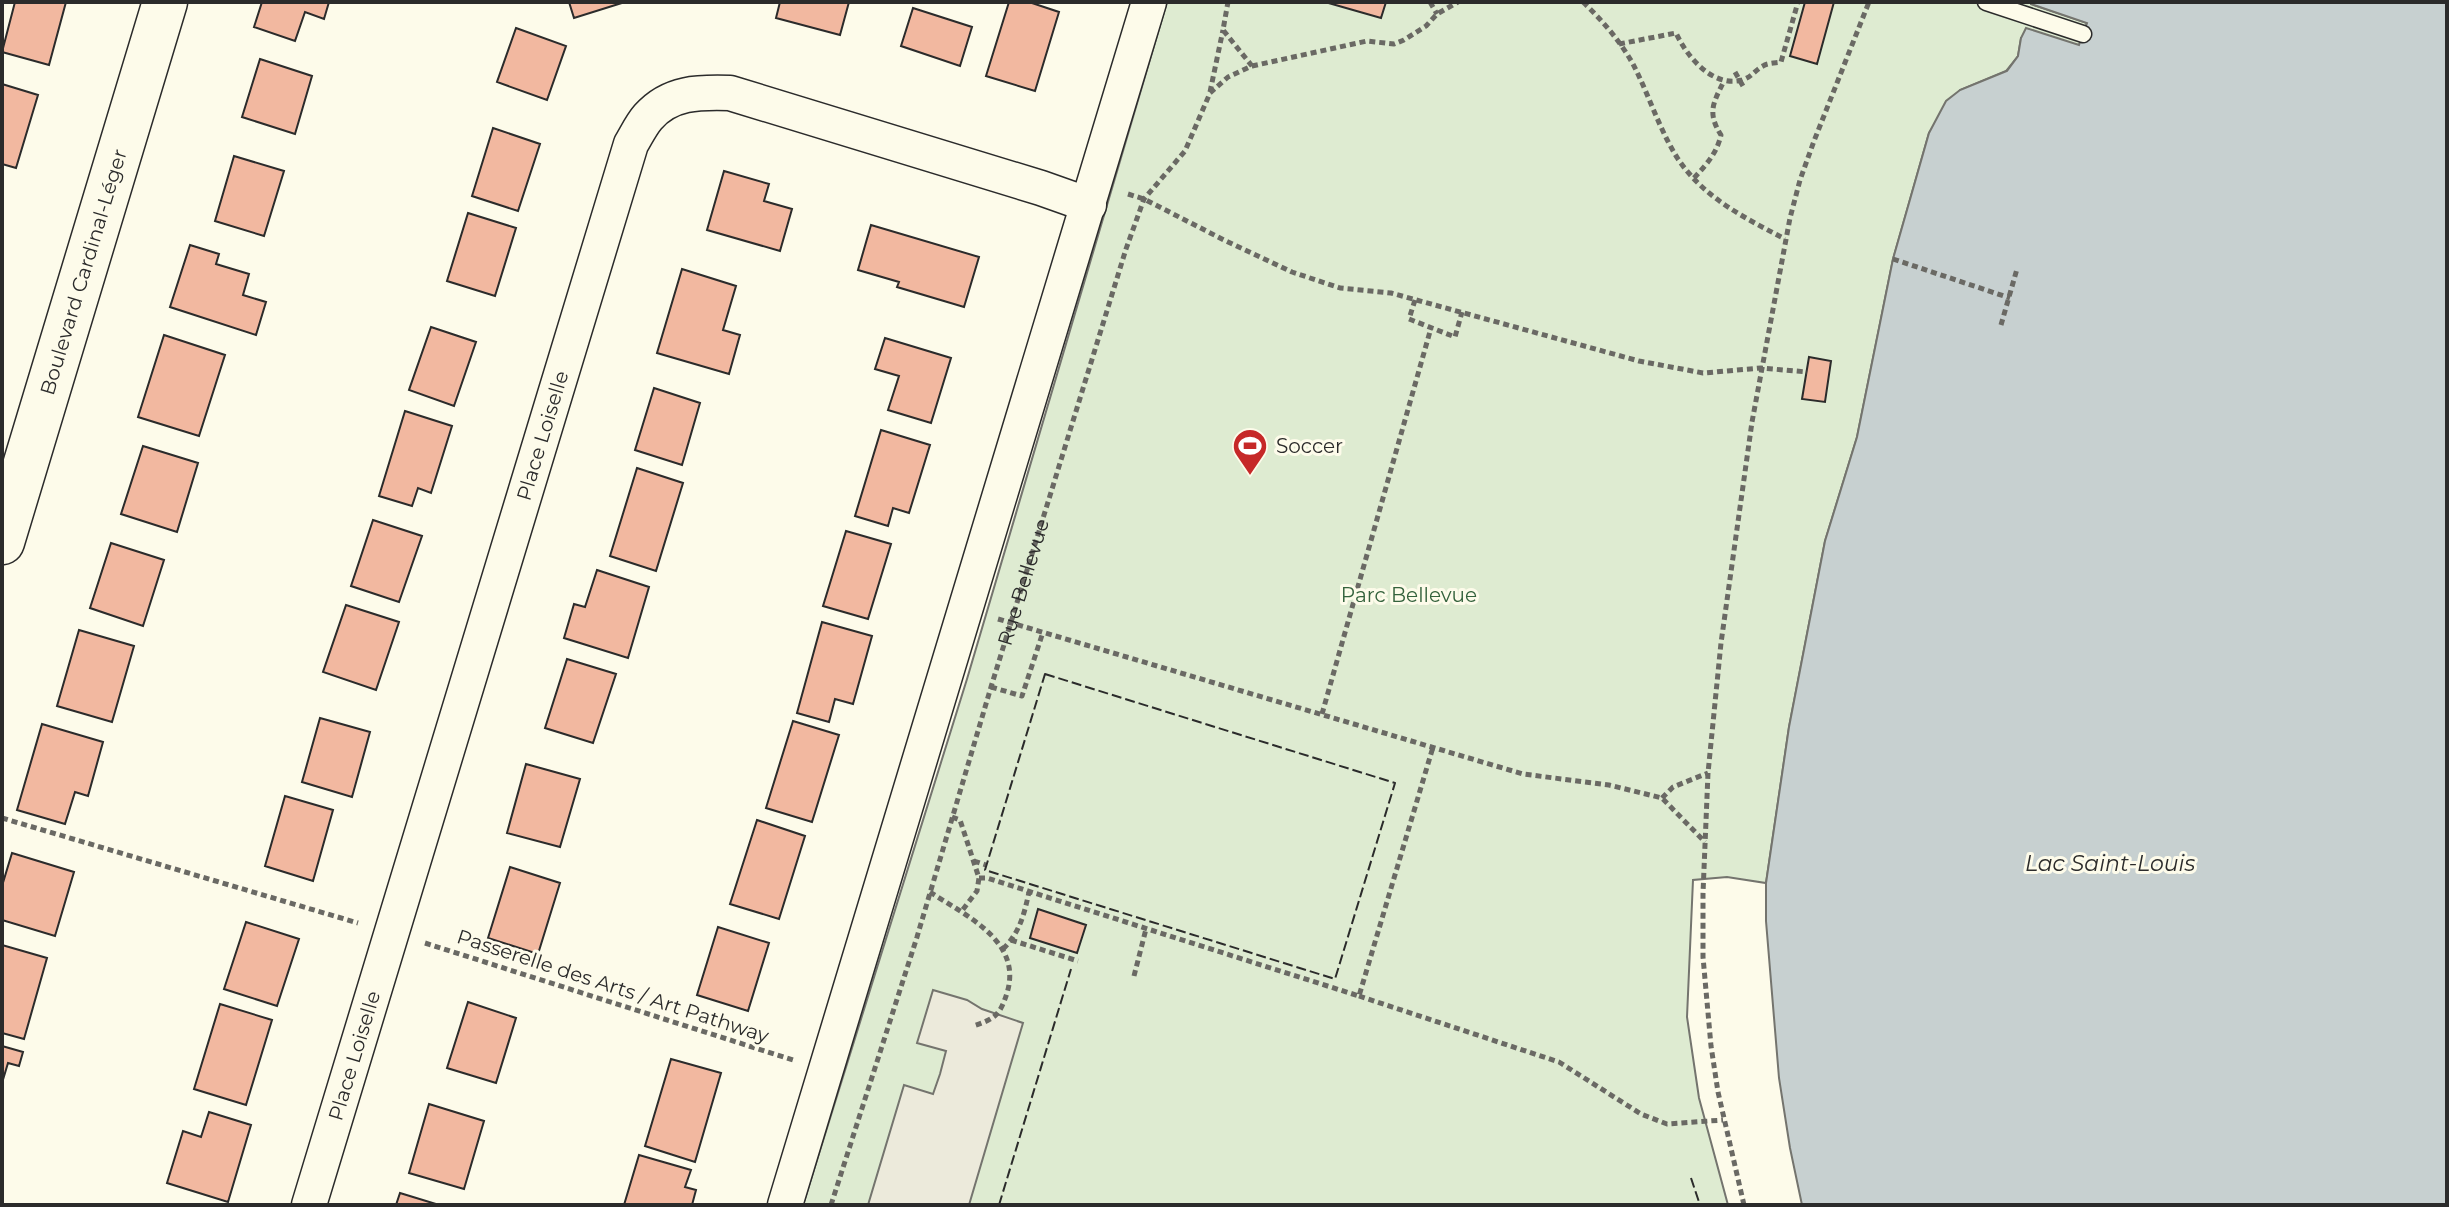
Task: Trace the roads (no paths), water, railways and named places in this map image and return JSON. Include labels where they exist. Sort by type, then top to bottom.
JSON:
[{"type":"street","name":"Boulevard Cardinal-Léger","points":[[2,542],[165,2]]},
{"type":"street","points":[[785,1205],[1149,2]]},
{"type":"street","name":"Place Loiselle","points":[[309,1205],[631,144],[648,117],[669,100],[697,92],[730,93],[1089,205]]},
{"type":"lane","points":[[1986,2],[2083,34]]},
{"type":"water","name":"Lac Saint-Louis","points":[[2031,2],[2447,2],[2447,1205],[1802,1205],[1779,1078],[1766,921],[1766,883],[1789,727],[1825,541],[1857,437],[1893,259],[1929,133],[1946,101],[1960,90],[2007,71],[2018,56],[2026,28],[2079,45],[2087,23]]},
{"type":"place","name":"Soccer","points":[[1250,477]]},
{"type":"park label","name":"Parc Bellevue","points":[[1409,595]]}]
